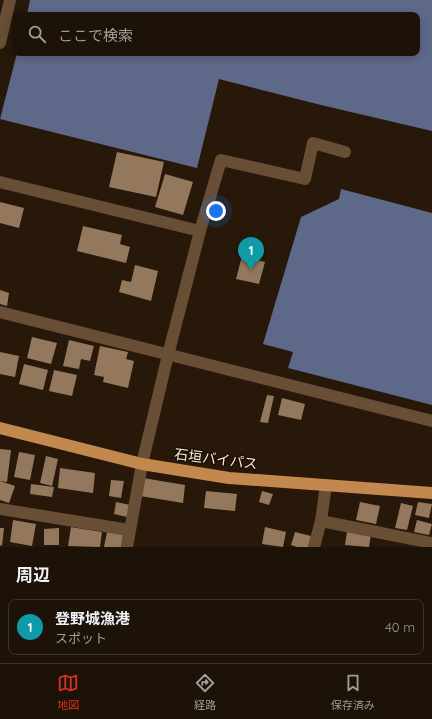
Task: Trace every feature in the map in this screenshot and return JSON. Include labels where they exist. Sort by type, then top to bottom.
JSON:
[{"type":"highway","name":"石垣バイパス","points":[[0,428],[142,464],[229,478],[432,493]]},
{"type":"street","points":[[0,43],[10,0]]},
{"type":"street","points":[[127,547],[142,464],[168,355],[200,231],[221,160],[305,178],[313,143],[345,152]]},
{"type":"street","points":[[0,182],[200,231]]},
{"type":"street","points":[[0,312],[432,421]]},
{"type":"street","points":[[314,547],[321,521],[326,485]]},
{"type":"street","points":[[0,509],[129,530]]},
{"type":"street","points":[[321,521],[432,543]]},
{"type":"water","points":[[30,0],[432,0],[432,131],[219,79],[197,168],[0,119],[16,56],[420,56],[420,12],[28,12]]},
{"type":"water","points":[[341,189],[432,213],[432,405],[288,368],[293,352],[263,344],[301,217],[339,199]]},
{"type":"building","points":[[117,152],[164,162],[156,197],[109,187]]},
{"type":"building","points":[[165,174],[193,182],[183,215],[155,207]]},
{"type":"building","points":[[0,202],[24,208],[19,228],[0,223]]},
{"type":"building","points":[[83,226],[122,235],[120,244],[130,247],[126,263],[77,251]]},
{"type":"building","points":[[242,256],[265,262],[259,284],[236,279]]},
{"type":"building","points":[[135,265],[158,271],[151,301],[119,292],[122,280],[131,282]]},
{"type":"building","points":[[0,290],[9,293],[7,306],[0,304]]},
{"type":"building","points":[[32,337],[57,343],[51,364],[27,358]]},
{"type":"building","points":[[69,340],[94,346],[90,361],[81,359],[79,369],[63,366]]},
{"type":"building","points":[[100,346],[128,352],[126,359],[134,361],[128,388],[103,382],[104,377],[94,375]]},
{"type":"building","points":[[0,352],[19,356],[15,377],[0,374]]},
{"type":"building","points":[[24,364],[48,370],[43,390],[19,384]]},
{"type":"building","points":[[54,370],[77,375],[72,396],[49,391]]},
{"type":"building","points":[[267,395],[274,396],[268,423],[260,422]]},
{"type":"building","points":[[282,398],[305,404],[301,420],[278,415]]},
{"type":"building","points":[[0,449],[11,450],[7,482],[0,481]]},
{"type":"building","points":[[19,452],[35,455],[30,480],[14,477]]},
{"type":"building","points":[[46,456],[58,459],[52,486],[40,483]]},
{"type":"building","points":[[60,468],[95,473],[93,493],[58,488]]},
{"type":"building","points":[[143,478],[185,485],[183,503],[140,496]]},
{"type":"building","points":[[111,480],[124,481],[121,498],[109,496]]},
{"type":"building","points":[[0,481],[15,486],[9,503],[0,500]]},
{"type":"building","points":[[31,484],[54,487],[52,497],[30,494]]},
{"type":"building","points":[[206,491],[237,494],[235,511],[204,508]]},
{"type":"building","points":[[262,491],[273,494],[269,505],[259,502]]},
{"type":"building","points":[[116,502],[130,505],[127,517],[114,514]]},
{"type":"building","points":[[360,502],[380,506],[376,524],[356,520]]},
{"type":"building","points":[[418,502],[432,504],[429,518],[415,515]]},
{"type":"building","points":[[401,503],[413,506],[407,530],[395,528]]},
{"type":"building","points":[[13,520],[36,524],[32,546],[10,542]]},
{"type":"building","points":[[417,520],[432,524],[429,535],[414,532]]},
{"type":"building","points":[[71,527],[102,532],[100,547],[68,546]]},
{"type":"building","points":[[265,527],[286,532],[283,547],[262,544]]},
{"type":"building","points":[[0,528],[4,528],[2,546],[0,545]]},
{"type":"building","points":[[59,528],[59,545],[44,545],[44,529]]},
{"type":"building","points":[[347,531],[371,534],[369,547],[345,545]]},
{"type":"building","points":[[107,532],[123,535],[121,547],[104,547]]},
{"type":"building","points":[[295,532],[311,536],[308,547],[297,547],[291,545]]},
{"type":"place","name":"登野城漁港","points":[[251,270]]}]
